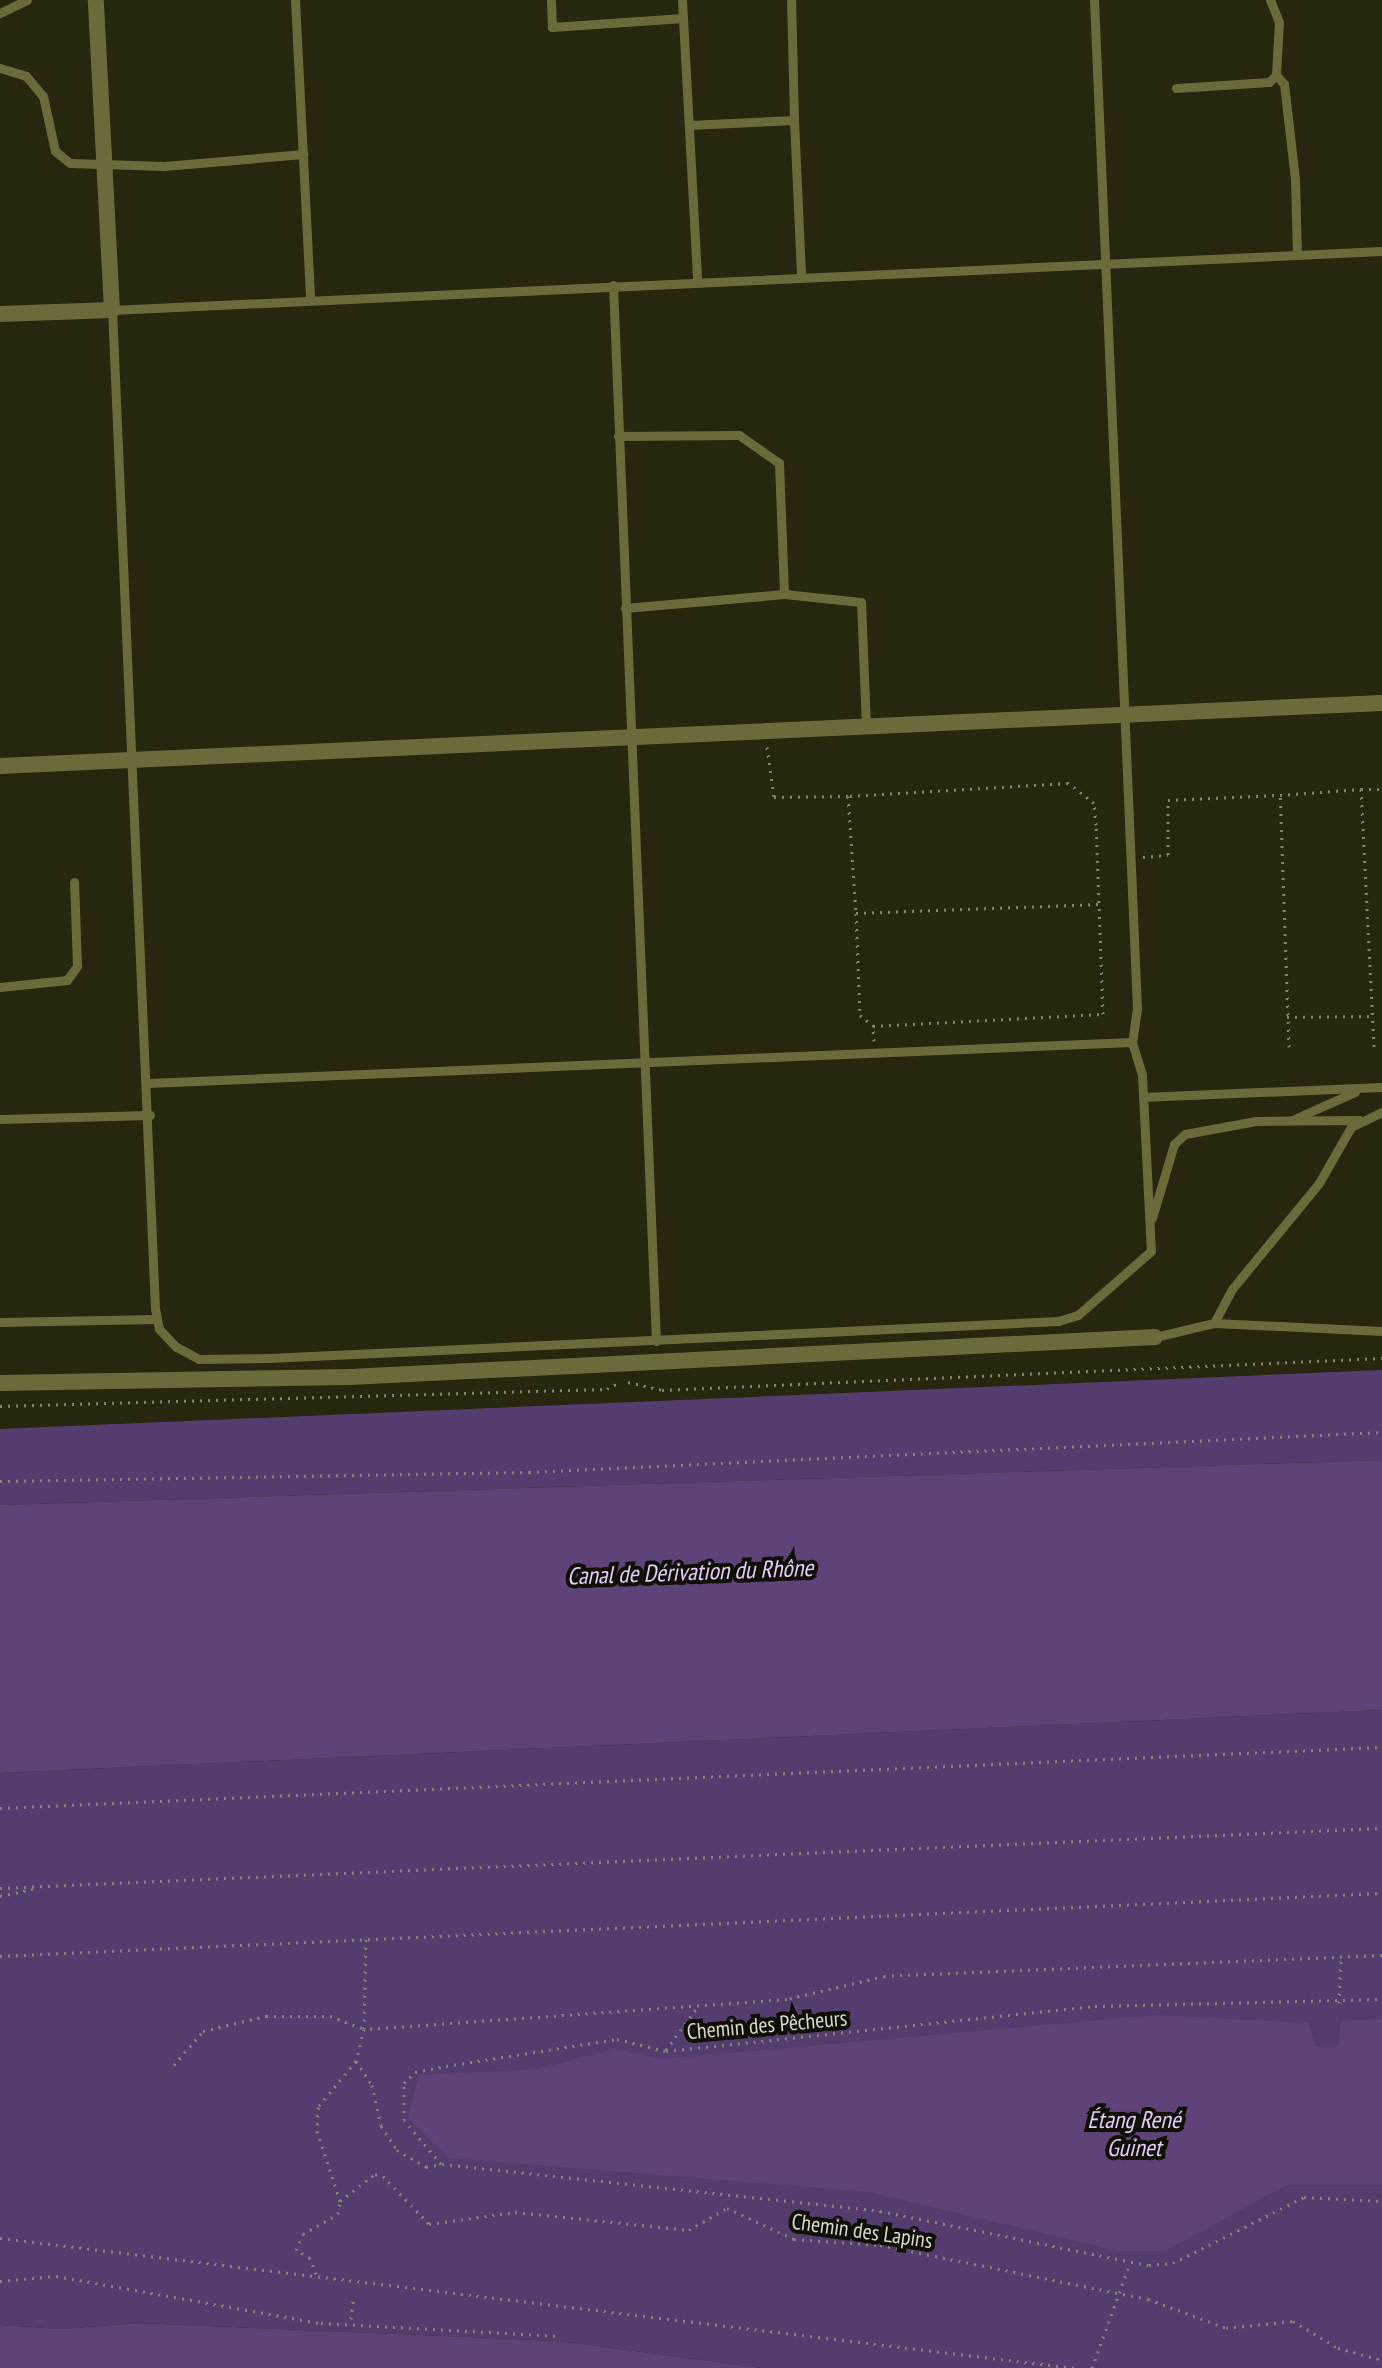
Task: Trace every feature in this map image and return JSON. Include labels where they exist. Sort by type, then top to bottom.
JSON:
[{"type":"street","points":[[0,314],[112,310],[96,0]]},
{"type":"street","points":[[0,766],[1382,703]]},
{"type":"street","points":[[0,1383],[350,1377],[1155,1337]]},
{"type":"lane","points":[[0,13],[27,0]]},
{"type":"lane","points":[[295,0],[310,298]]},
{"type":"lane","points":[[551,0],[552,27],[683,18]]},
{"type":"lane","points":[[682,0],[697,281]]},
{"type":"lane","points":[[791,0],[801,276]]},
{"type":"lane","points":[[1094,0],[1137,1029],[1132,1042],[1143,1097],[1152,1218]]},
{"type":"lane","points":[[1270,0],[1279,22],[1276,75],[1284,84],[1295,179],[1297,254]]},
{"type":"lane","points":[[0,68],[26,76],[43,96],[55,151],[70,163],[303,154]]},
{"type":"lane","points":[[1176,88],[1276,75]]},
{"type":"lane","points":[[689,125],[794,120]]},
{"type":"lane","points":[[1382,251],[310,298],[112,310],[135,759],[157,1319],[176,1347],[199,1359],[1058,1321],[1078,1315],[1145,1262],[1152,1218],[1174,1144],[1185,1134],[1288,1122],[1363,1120],[1382,1112]]},
{"type":"lane","points":[[613,285],[656,1341]]},
{"type":"lane","points":[[618,436],[739,435],[779,463],[784,594]]},
{"type":"lane","points":[[625,608],[784,594],[861,602],[866,728]]},
{"type":"lane","points":[[0,987],[67,980],[77,966],[74,882]]},
{"type":"lane","points":[[148,1083],[1132,1042]]},
{"type":"lane","points":[[1143,1097],[1382,1087]]},
{"type":"lane","points":[[1288,1122],[1366,1088]]},
{"type":"lane","points":[[0,1119],[150,1115]]},
{"type":"lane","points":[[1214,1323],[1363,1120]]},
{"type":"lane","points":[[0,1322],[157,1319]]},
{"type":"lane","points":[[1155,1337],[1214,1323],[1382,1331]]},
{"type":"path","points":[[766,732],[774,797],[848,796],[1068,783],[1094,803],[1103,1014],[873,1026],[860,1015],[848,796]]},
{"type":"path","points":[[1361,789],[1374,1049]]},
{"type":"path","points":[[1130,857],[1168,855],[1168,800],[1382,789]]},
{"type":"path","points":[[1280,795],[1289,1047]]},
{"type":"path","points":[[856,913],[1099,904]]},
{"type":"path","points":[[1287,1017],[1372,1016]]},
{"type":"path","points":[[873,1026],[875,1052]]},
{"type":"path","points":[[608,1378],[662,1390],[1382,1358]]},
{"type":"path","points":[[0,1406],[607,1389],[622,1380]]},
{"type":"path","points":[[0,1481],[529,1472],[1382,1432]]},
{"type":"path","points":[[0,1808],[1382,1747]]},
{"type":"path","points":[[0,1888],[1382,1828]]},
{"type":"path","points":[[0,1896],[41,1887]]},
{"type":"path","points":[[0,1956],[1382,1893]]},
{"type":"path","points":[[316,2275],[310,2258],[296,2250],[303,2234],[338,2214],[340,2201],[319,2151],[318,2107],[356,2061],[364,2029],[366,1937]]},
{"type":"path","points":[[174,2065],[203,2031],[266,2016],[330,2016],[364,2029],[787,1999],[885,1976],[1382,1955]]},
{"type":"path","points":[[1339,2003],[1341,1957]]},
{"type":"path","name":"Chemin des Pêcheurs","points":[[441,2164],[404,2120],[404,2083],[415,2072],[617,2039],[666,2051],[1095,2006],[1339,2003],[1382,1999]]},
{"type":"path","points":[[666,2051],[699,2005]]},
{"type":"path","points":[[356,2061],[397,2150],[426,2167],[441,2164],[880,2211],[1130,2263],[1173,2263],[1304,2197],[1382,2201]]},
{"type":"path","name":"Chemin des Lapins","points":[[340,2201],[363,2181],[383,2176],[429,2224],[515,2212],[689,2230],[727,2208],[794,2239],[880,2245],[1124,2295],[1196,2312],[1226,2328],[1293,2321],[1338,2348],[1382,2360]]},
{"type":"path","points":[[0,2238],[1074,2368]]},
{"type":"path","points":[[1092,2368],[1124,2295],[1130,2263]]},
{"type":"path","points":[[0,2281],[56,2276],[321,2323],[351,2319],[561,2336]]},
{"type":"path","points":[[351,2319],[354,2296]]},
{"type":"shaded area","points":[[1382,1370],[1382,1460],[0,1505],[0,1429]]},
{"type":"shaded area","points":[[1382,1710],[1382,2368],[763,2368],[560,2341],[137,2323],[61,2329],[0,2325],[0,1773]]},
{"type":"water","name":"Canal de Dérivation du Rhône","points":[[1382,1460],[1382,1710],[0,1773],[0,1505]]},
{"type":"water","name":"Étang René Guinet","points":[[1156,2015],[1308,2023],[1316,2047],[1338,2046],[1341,2021],[1382,2019],[1382,2185],[1287,2185],[1165,2251],[1119,2251],[869,2192],[449,2158],[408,2118],[419,2075],[538,2069],[614,2049],[663,2059]]},
{"type":"water","points":[[137,2323],[560,2341],[763,2368],[0,2368],[0,2325],[61,2329]]}]
